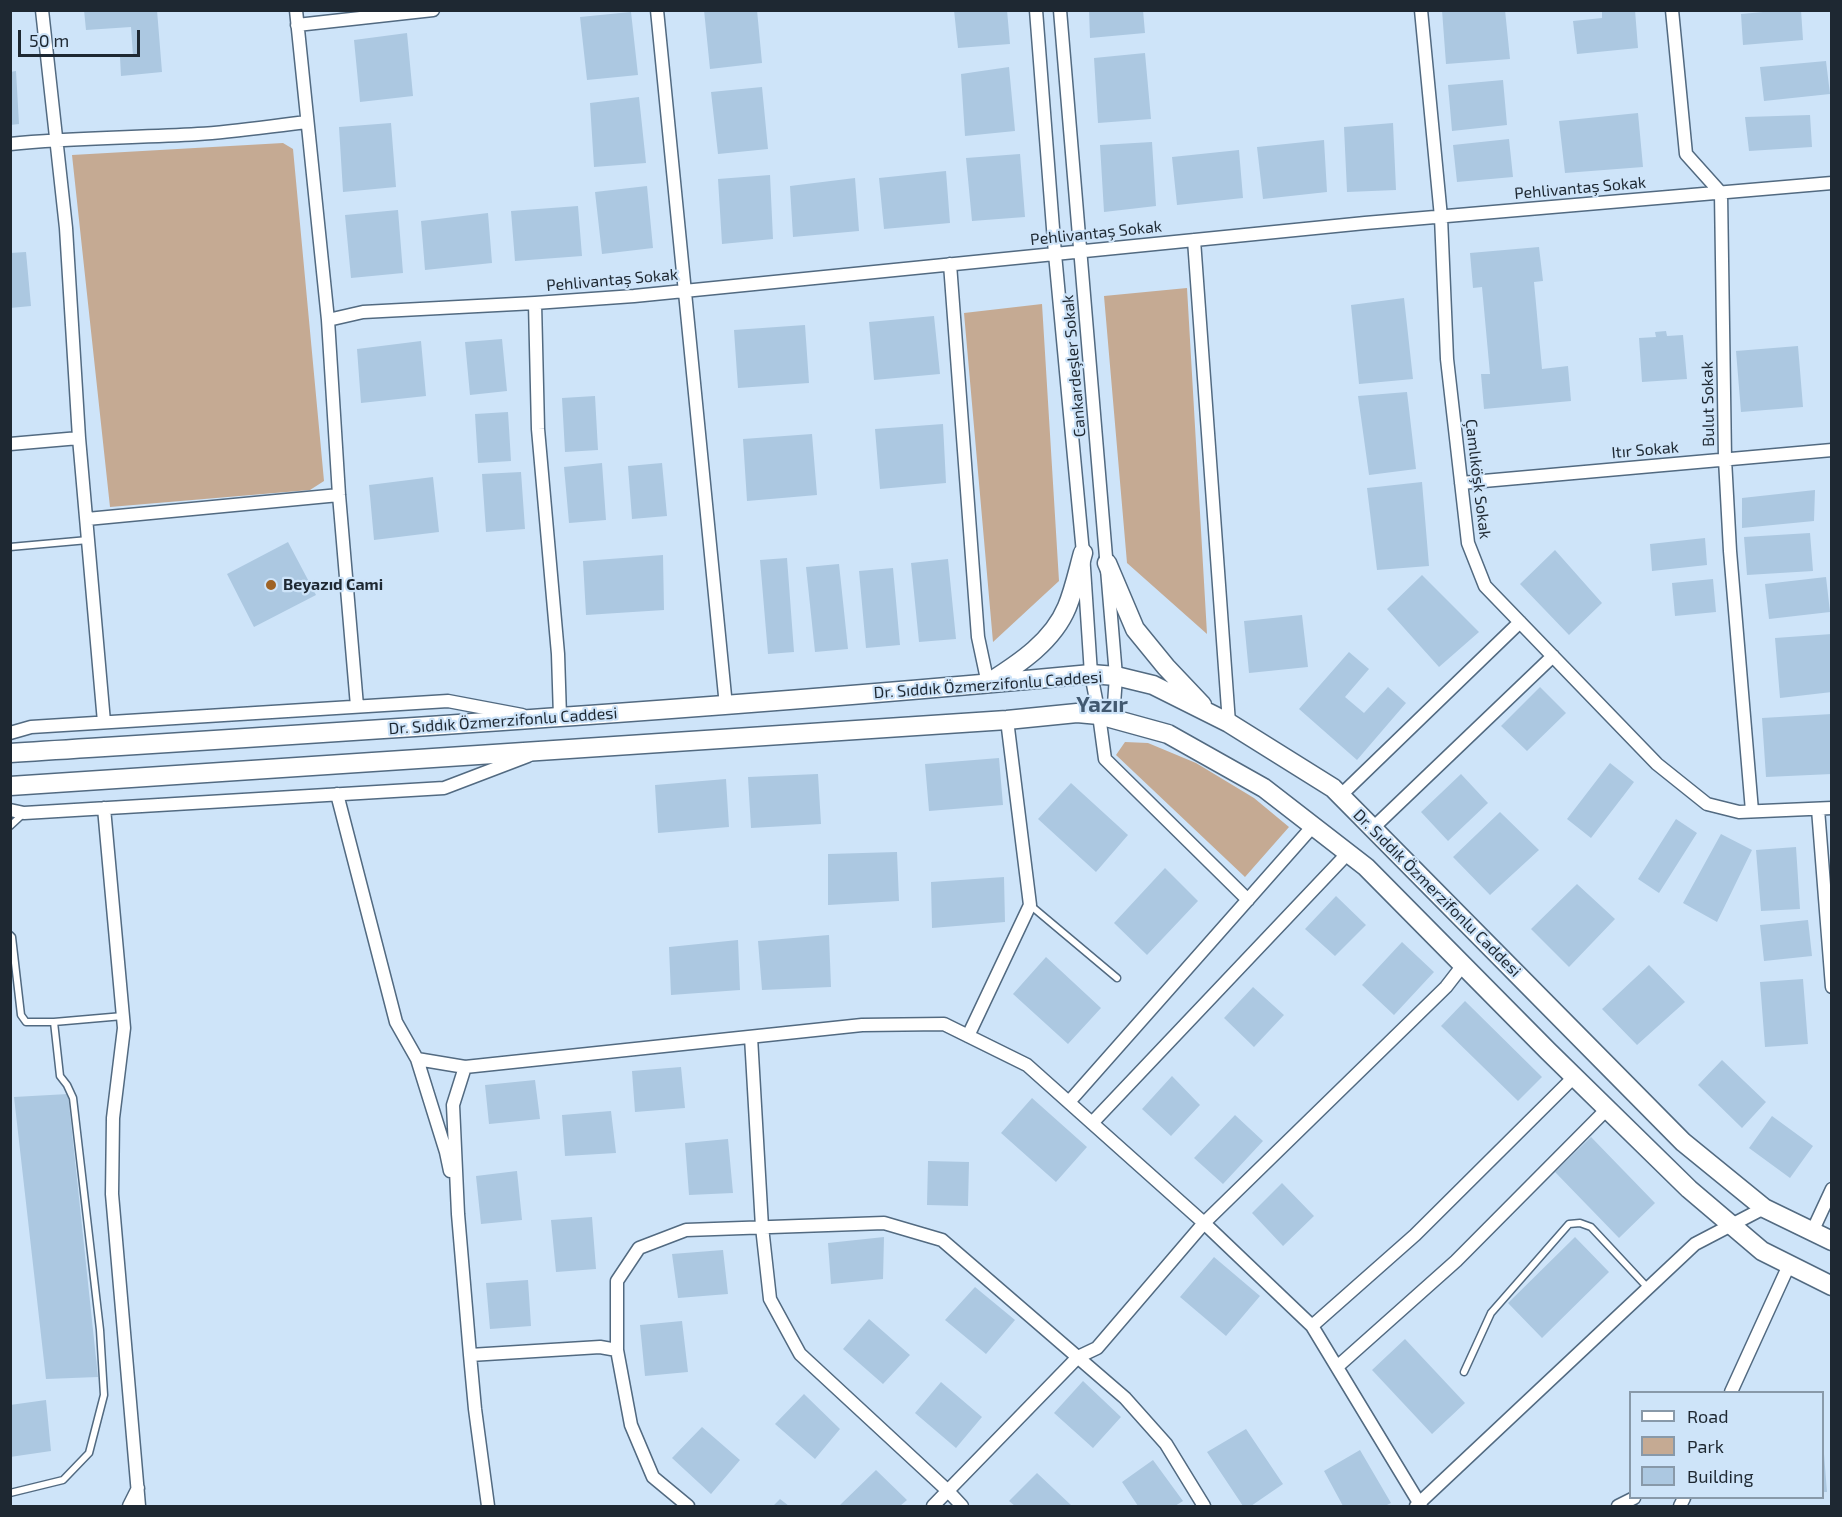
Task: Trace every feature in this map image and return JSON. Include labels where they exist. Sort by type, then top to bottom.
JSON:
[{"type":"main road","points":[[988,684],[1016,666],[1049,638],[1067,608],[1083,553]]},
{"type":"main road","points":[[1107,563],[1118,594],[1135,629],[1166,667],[1209,713]]},
{"type":"main road","name":"Dr. Sıddık Özmerzifonlu Caddesi","points":[[10,753],[726,706],[1091,674],[1116,676],[1153,685],[1229,723],[1333,788],[1683,1142],[1764,1208],[1832,1241]]},
{"type":"main road","name":"Dr. Sıddık Özmerzifonlu Caddesi","points":[[10,786],[1006,720],[1077,713],[1106,717],[1168,734],[1264,788],[1366,867],[1574,1077],[1689,1189],[1762,1251],[1832,1286]]},
{"type":"street","points":[[42,10],[66,228],[79,438],[104,722]]},
{"type":"street","points":[[296,10],[328,320],[339,495],[357,706]]},
{"type":"street","points":[[297,25],[432,10]]},
{"type":"street","points":[[657,10],[726,706]]},
{"type":"street","name":"Cankardeşler Sokak","points":[[1036,10],[1055,254],[1083,553],[1091,674],[1106,717]]},
{"type":"street","name":"Cankardeşler Sokak","points":[[1060,10],[1116,676],[1106,717]]},
{"type":"street","name":"Çamlıköşk Sokak","points":[[1421,10],[1441,217],[1446,359],[1468,543],[1485,585],[1657,764],[1707,804],[1739,812],[1832,808]]},
{"type":"street","points":[[1672,10],[1686,154],[1721,193]]},
{"type":"street","points":[[10,144],[56,139],[200,134],[307,122]]},
{"type":"street","name":"Pehlivantaş Sokak","points":[[328,320],[363,312],[535,303],[685,290],[1194,240],[1832,183]]},
{"type":"street","name":"Bulut Sokak","points":[[1721,193],[1725,459],[1731,562],[1752,811]]},
{"type":"street","points":[[1194,240],[1229,723]]},
{"type":"street","points":[[950,264],[978,636],[988,684]]},
{"type":"street","points":[[535,303],[538,429],[558,654],[560,717]]},
{"type":"street","points":[[10,444],[79,438]]},
{"type":"street","name":"Itır Sokak","points":[[1461,483],[1832,450]]},
{"type":"street","points":[[87,519],[339,495]]},
{"type":"street","points":[[1340,796],[1520,622]]},
{"type":"street","points":[[1373,828],[1553,656]]},
{"type":"street","points":[[10,733],[31,727],[448,700],[541,718]]},
{"type":"street","points":[[1106,717],[1105,759],[1248,900]]},
{"type":"street","points":[[968,1036],[1030,904],[1006,720]]},
{"type":"street","points":[[10,810],[24,813],[444,788],[546,750]]},
{"type":"street","points":[[337,794],[396,1022],[417,1059],[446,1152],[458,1214]]},
{"type":"street","points":[[104,808],[124,1028],[113,1118],[112,1194],[139,1506]]},
{"type":"street","points":[[1818,809],[1832,987]]},
{"type":"street","points":[[1069,1102],[1313,826]]},
{"type":"street","points":[[1092,1123],[1348,853]]},
{"type":"street","points":[[933,1506],[1078,1357],[1097,1348],[1204,1223],[1446,987],[1463,965]]},
{"type":"street","points":[[417,1059],[465,1067],[862,1024],[944,1024],[1027,1065],[1204,1223],[1312,1326],[1419,1506],[1695,1244],[1764,1208]]},
{"type":"street","points":[[751,1037],[762,1227],[770,1299],[800,1354],[962,1506]]},
{"type":"street","points":[[465,1067],[453,1105],[458,1214],[475,1409],[488,1506]]},
{"type":"street","points":[[1312,1326],[1415,1235],[1574,1077]]},
{"type":"street","points":[[1337,1367],[1456,1261],[1607,1109]]},
{"type":"street","points":[[1812,1232],[1832,1189]]},
{"type":"street","points":[[688,1506],[653,1476],[631,1425],[617,1350],[617,1281],[639,1248],[686,1230],[884,1223],[942,1240],[1125,1398],[1166,1444],[1204,1506]]},
{"type":"street","points":[[1731,1391],[1789,1264]]},
{"type":"street","points":[[470,1354],[600,1347],[617,1350]]},
{"type":"street","points":[[129,1506],[138,1487]]},
{"type":"lane","points":[[10,547],[89,540]]},
{"type":"lane","points":[[10,826],[24,813]]},
{"type":"lane","points":[[1030,904],[1117,978]]},
{"type":"lane","points":[[10,935],[21,1015],[26,1022],[123,1016]]},
{"type":"lane","points":[[10,1493],[63,1480],[70,1474],[89,1453],[104,1395],[100,1330],[73,1098],[60,1076],[54,1022]]},
{"type":"lane","points":[[1464,1372],[1491,1313],[1569,1224],[1580,1223],[1591,1227],[1648,1288]]},
{"type":"green space","points":[[283,143],[293,149],[324,481],[310,490],[110,507],[72,155]]},
{"type":"green space","points":[[1187,288],[1207,634],[1127,563],[1104,296]]},
{"type":"green space","points":[[1042,304],[1059,581],[993,642],[964,313]]},
{"type":"green space","points":[[1125,742],[1148,743],[1196,763],[1254,798],[1289,827],[1245,877],[1116,755]]},
{"type":"building","points":[[84,10],[157,10],[162,72],[121,76],[120,57],[133,56],[131,27],[86,30]]},
{"type":"building","points":[[704,10],[757,10],[762,63],[710,69]]},
{"type":"building","points":[[954,10],[1007,10],[1010,44],[958,48]]},
{"type":"building","points":[[1089,10],[1143,10],[1145,33],[1090,38]]},
{"type":"building","points":[[1442,10],[1505,10],[1510,59],[1446,64]]},
{"type":"building","points":[[1602,10],[1635,10],[1638,48],[1577,54],[1573,21],[1602,18]]},
{"type":"building","points":[[1801,10],[1803,40],[1743,45],[1741,14]]},
{"type":"building","points":[[631,12],[638,75],[587,80],[580,17]]},
{"type":"building","points":[[407,33],[413,96],[360,102],[354,40]]},
{"type":"building","points":[[1145,53],[1151,119],[1098,123],[1094,58]]},
{"type":"building","points":[[1826,61],[1830,94],[1764,101],[1760,67]]},
{"type":"building","points":[[1009,67],[1015,131],[965,136],[961,74]]},
{"type":"building","points":[[16,71],[19,124],[10,125],[10,72]]},
{"type":"building","points":[[1503,80],[1507,125],[1452,131],[1448,85]]},
{"type":"building","points":[[762,87],[768,149],[718,154],[711,92]]},
{"type":"building","points":[[639,97],[646,163],[594,167],[590,103]]},
{"type":"building","points":[[1638,113],[1643,167],[1565,173],[1559,121]]},
{"type":"building","points":[[1810,115],[1812,147],[1749,151],[1745,117]]},
{"type":"building","points":[[391,123],[396,187],[343,192],[339,127]]},
{"type":"building","points":[[1393,123],[1396,190],[1347,192],[1344,127]]},
{"type":"building","points":[[1509,139],[1513,177],[1457,182],[1453,145]]},
{"type":"building","points":[[1324,140],[1327,192],[1263,199],[1257,147]]},
{"type":"building","points":[[1152,142],[1156,206],[1104,212],[1100,145]]},
{"type":"building","points":[[1239,150],[1243,198],[1177,205],[1172,157]]},
{"type":"building","points":[[1020,154],[1025,217],[972,221],[966,158]]},
{"type":"building","points":[[946,171],[950,223],[884,229],[879,178]]},
{"type":"building","points":[[770,175],[773,239],[722,244],[718,179]]},
{"type":"building","points":[[855,178],[859,231],[793,237],[790,186]]},
{"type":"building","points":[[647,186],[653,248],[602,254],[595,192]]},
{"type":"building","points":[[578,206],[582,256],[515,261],[511,211]]},
{"type":"building","points":[[398,210],[403,273],[351,278],[345,215]]},
{"type":"building","points":[[488,213],[492,263],[425,270],[421,221]]},
{"type":"building","points":[[1539,247],[1543,281],[1534,282],[1542,369],[1568,366],[1571,401],[1484,409],[1481,374],[1490,374],[1482,287],[1473,288],[1470,253]]},
{"type":"building","points":[[26,252],[31,306],[10,308],[10,253]]},
{"type":"building","points":[[1404,298],[1413,379],[1359,384],[1351,305]]},
{"type":"building","points":[[934,316],[940,374],[874,380],[869,322]]},
{"type":"building","points":[[805,325],[809,383],[738,388],[734,330]]},
{"type":"building","points":[[1666,331],[1667,336],[1683,335],[1687,379],[1642,382],[1639,338],[1656,337],[1655,332]]},
{"type":"building","points":[[502,339],[507,391],[470,395],[465,342]]},
{"type":"building","points":[[421,341],[426,396],[361,403],[357,349]]},
{"type":"building","points":[[1798,346],[1803,407],[1741,412],[1736,351]]},
{"type":"building","points":[[1407,392],[1416,469],[1369,475],[1358,396]]},
{"type":"building","points":[[595,396],[598,450],[565,452],[562,398]]},
{"type":"building","points":[[508,412],[511,461],[478,463],[475,414]]},
{"type":"building","points":[[943,424],[946,483],[880,489],[875,429]]},
{"type":"building","points":[[812,434],[817,495],[747,501],[743,439]]},
{"type":"building","points":[[602,463],[606,520],[569,523],[564,467]]},
{"type":"building","points":[[662,463],[667,516],[632,519],[628,466]]},
{"type":"building","points":[[521,472],[525,529],[486,532],[482,474]]},
{"type":"building","points":[[433,477],[439,532],[374,540],[369,485]]},
{"type":"building","points":[[1422,482],[1429,566],[1377,570],[1367,488]]},
{"type":"building","points":[[1815,490],[1814,521],[1742,528],[1742,498]]},
{"type":"building","points":[[1810,533],[1813,571],[1747,575],[1744,537]]},
{"type":"building","points":[[1705,538],[1707,565],[1652,571],[1650,544]]},
{"type":"building","name":"Beyazıd Cami","points":[[288,542],[316,595],[254,627],[227,574]]},
{"type":"building","points":[[1555,550],[1602,603],[1569,635],[1520,584]]},
{"type":"building","points":[[663,555],[664,610],[586,615],[583,561]]},
{"type":"building","points":[[787,558],[794,652],[768,654],[760,560]]},
{"type":"building","points":[[948,559],[956,639],[919,642],[911,563]]},
{"type":"building","points":[[839,564],[848,649],[815,652],[806,567]]},
{"type":"building","points":[[893,568],[900,645],[866,648],[859,571]]},
{"type":"building","points":[[1422,575],[1479,632],[1439,667],[1387,609]]},
{"type":"building","points":[[1826,577],[1830,612],[1769,619],[1765,584]]},
{"type":"building","points":[[1713,579],[1716,612],[1675,616],[1672,583]]},
{"type":"building","points":[[1302,615],[1308,667],[1249,673],[1244,621]]},
{"type":"building","points":[[1832,634],[1832,692],[1780,698],[1775,638]]},
{"type":"building","points":[[1349,652],[1369,669],[1345,697],[1364,713],[1388,687],[1406,703],[1357,760],[1299,709]]},
{"type":"building","points":[[1540,687],[1566,713],[1527,751],[1501,726]]},
{"type":"building","points":[[1832,714],[1832,774],[1766,777],[1762,718]]},
{"type":"building","points":[[999,758],[1003,805],[929,811],[925,764]]},
{"type":"building","points":[[1610,763],[1634,782],[1591,838],[1567,819]]},
{"type":"building","points":[[818,774],[821,824],[751,828],[748,777]]},
{"type":"building","points":[[1461,774],[1488,803],[1448,841],[1421,812]]},
{"type":"building","points":[[726,779],[729,827],[658,833],[655,785]]},
{"type":"building","points":[[1071,783],[1128,835],[1096,872],[1038,819]]},
{"type":"building","points":[[1500,812],[1539,850],[1490,895],[1453,857]]},
{"type":"building","points":[[1676,819],[1697,833],[1659,893],[1638,879]]},
{"type":"building","points":[[1721,834],[1752,850],[1717,922],[1683,903]]},
{"type":"building","points":[[1796,847],[1800,909],[1761,911],[1756,850]]},
{"type":"building","points":[[897,852],[899,901],[828,905],[828,854]]},
{"type":"building","points":[[1165,868],[1198,901],[1147,955],[1114,923]]},
{"type":"building","points":[[1004,877],[1005,922],[932,928],[931,882]]},
{"type":"building","points":[[1577,884],[1615,919],[1569,967],[1531,929]]},
{"type":"building","points":[[1336,896],[1366,925],[1335,956],[1305,929]]},
{"type":"building","points":[[1808,920],[1812,956],[1764,961],[1760,925]]},
{"type":"building","points":[[829,935],[831,987],[762,990],[758,941]]},
{"type":"building","points":[[738,940],[740,990],[671,995],[669,947]]},
{"type":"building","points":[[1402,942],[1434,972],[1394,1015],[1362,985]]},
{"type":"building","points":[[1046,957],[1101,1008],[1068,1044],[1013,994]]},
{"type":"building","points":[[1649,965],[1685,1002],[1637,1045],[1602,1009]]},
{"type":"building","points":[[1803,979],[1808,1044],[1765,1047],[1760,982]]},
{"type":"building","points":[[1253,987],[1284,1015],[1254,1047],[1224,1018]]},
{"type":"building","points":[[1465,1001],[1542,1077],[1518,1101],[1441,1026]]},
{"type":"building","points":[[1722,1060],[1766,1102],[1742,1128],[1698,1085]]},
{"type":"building","points":[[681,1067],[685,1108],[635,1112],[632,1071]]},
{"type":"building","points":[[1172,1076],[1200,1105],[1171,1136],[1142,1109]]},
{"type":"building","points":[[535,1080],[540,1119],[489,1124],[485,1085]]},
{"type":"building","points":[[68,1094],[98,1377],[46,1379],[14,1097]]},
{"type":"building","points":[[1032,1098],[1087,1147],[1056,1182],[1001,1133]]},
{"type":"building","points":[[611,1111],[616,1153],[565,1156],[562,1115]]},
{"type":"building","points":[[1235,1115],[1263,1141],[1223,1184],[1194,1158]]},
{"type":"building","points":[[1772,1116],[1813,1146],[1790,1178],[1749,1148]]},
{"type":"building","points":[[1591,1137],[1655,1203],[1619,1238],[1555,1172]]},
{"type":"building","points":[[728,1139],[733,1193],[689,1195],[685,1143]]},
{"type":"building","points":[[928,1161],[969,1162],[968,1206],[927,1205]]},
{"type":"building","points":[[517,1171],[522,1220],[481,1224],[476,1176]]},
{"type":"building","points":[[1282,1183],[1314,1216],[1283,1246],[1252,1213]]},
{"type":"building","points":[[592,1217],[596,1269],[556,1272],[551,1220]]},
{"type":"building","points":[[884,1237],[883,1279],[831,1284],[828,1243]]},
{"type":"building","points":[[1575,1237],[1609,1272],[1542,1338],[1508,1303]]},
{"type":"building","points":[[723,1250],[728,1294],[678,1298],[672,1254]]},
{"type":"building","points":[[1214,1257],[1260,1296],[1226,1336],[1180,1297]]},
{"type":"building","points":[[528,1280],[531,1326],[490,1329],[486,1283]]},
{"type":"building","points":[[975,1287],[1015,1320],[986,1354],[945,1320]]},
{"type":"building","points":[[869,1319],[910,1355],[883,1384],[843,1349]]},
{"type":"building","points":[[682,1321],[688,1372],[645,1376],[640,1325]]},
{"type":"building","points":[[1405,1339],[1465,1403],[1432,1434],[1372,1370]]},
{"type":"building","points":[[1083,1381],[1121,1417],[1093,1448],[1054,1413]]},
{"type":"building","points":[[941,1382],[982,1417],[956,1448],[915,1413]]},
{"type":"building","points":[[804,1394],[840,1429],[815,1459],[775,1424]]},
{"type":"building","points":[[46,1400],[51,1451],[10,1457],[10,1405]]},
{"type":"building","points":[[702,1427],[740,1460],[711,1494],[672,1458]]},
{"type":"building","points":[[1246,1429],[1283,1484],[1251,1506],[1243,1506],[1207,1452]]},
{"type":"building","points":[[1360,1450],[1391,1503],[1385,1506],[1343,1506],[1324,1471]]},
{"type":"building","points":[[1824,1454],[1827,1492],[1824,1492]]},
{"type":"building","points":[[1153,1460],[1183,1501],[1175,1506],[1138,1506],[1122,1482]]},
{"type":"building","points":[[876,1470],[907,1500],[900,1506],[839,1506]]},
{"type":"building","points":[[1037,1473],[1072,1506],[1015,1506],[1009,1501]]},
{"type":"building","points":[[780,1499],[789,1506],[773,1506]]},
{"type":"place","name":"Beyazıd Cami","points":[[271,585]]},
{"type":"district","name":"Yazır","points":[[1102,705]]}]
